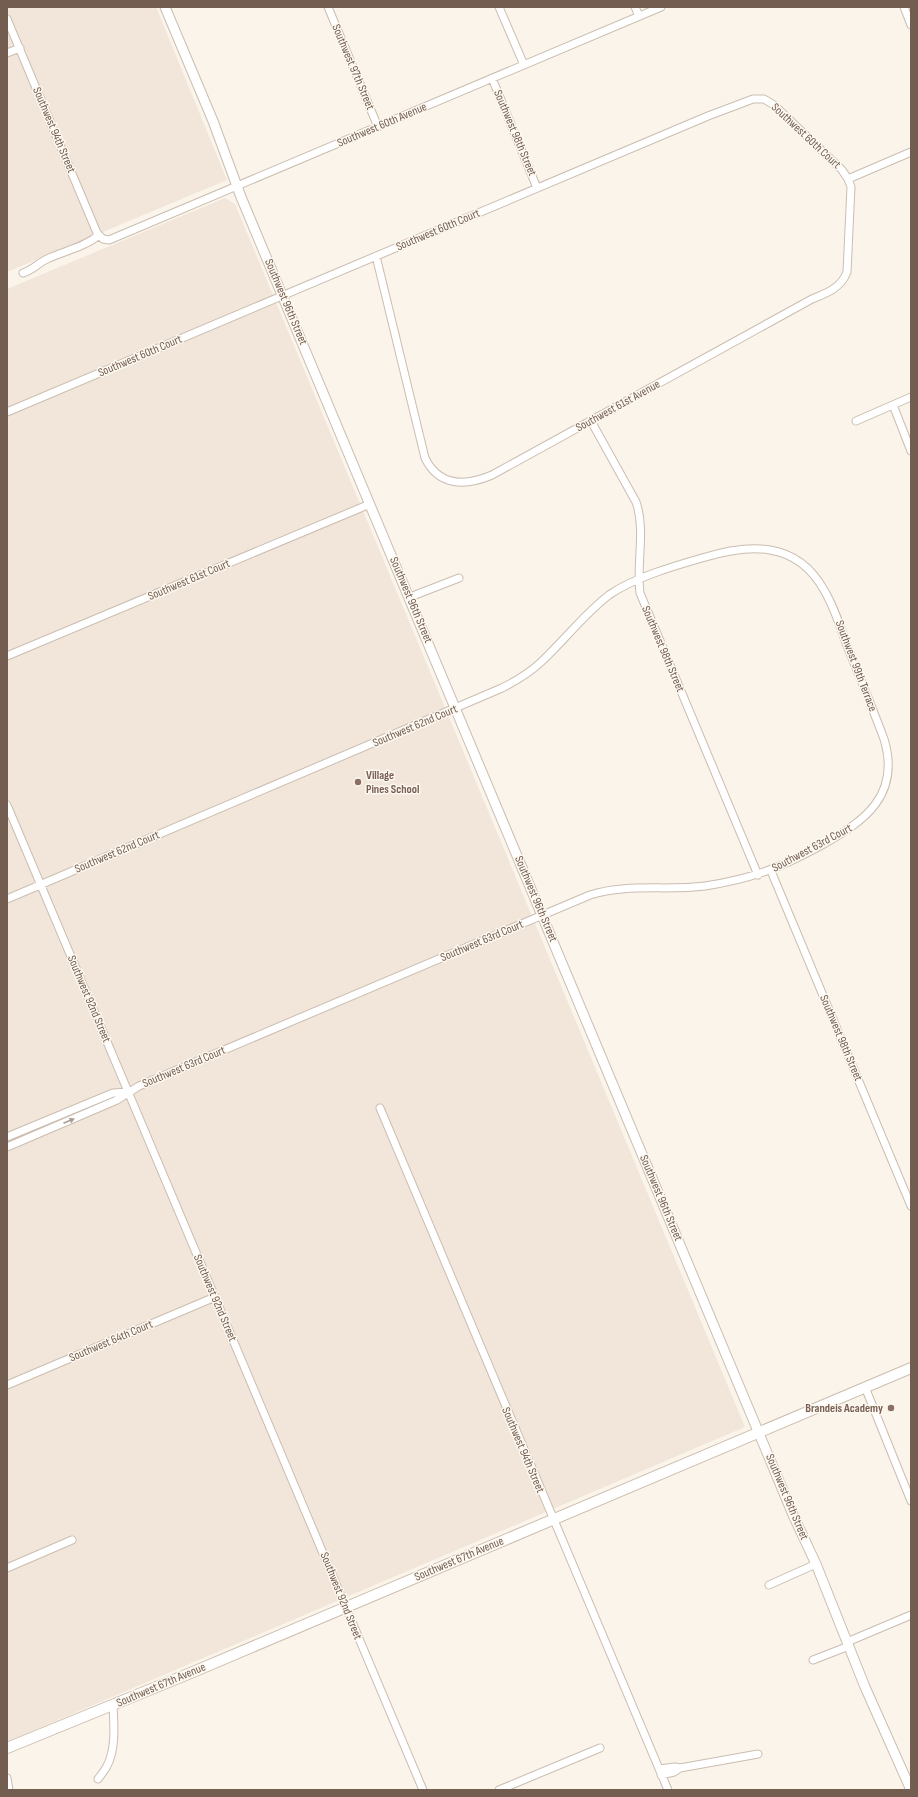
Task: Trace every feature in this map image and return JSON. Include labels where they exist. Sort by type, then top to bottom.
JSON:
[{"type":"main road","name":"Southwest 67th Avenue","points":[[7,1748],[113,1705],[911,1368]]},
{"type":"street","name":"Southwest 96th Street","points":[[165,7],[237,186],[370,504],[794,1517],[816,1564],[848,1644],[911,1790]]},
{"type":"street","name":"Southwest 97th Street","points":[[328,7],[378,127]]},
{"type":"street","points":[[499,7],[524,65]]},
{"type":"street","points":[[635,7],[639,16]]},
{"type":"street","name":"Southwest 60th Avenue","points":[[23,273],[31,270],[47,259],[90,241],[101,237],[111,239],[661,7]]},
{"type":"street","points":[[904,7],[911,25]]},
{"type":"street","name":"Southwest 94th Street","points":[[7,19],[101,237]]},
{"type":"street","points":[[7,54],[20,48]]},
{"type":"street","name":"Southwest 98th Street","points":[[492,78],[537,188]]},
{"type":"street","name":"Southwest 60th Court","points":[[7,412],[736,104],[759,98],[764,99],[774,105],[838,166],[848,179]]},
{"type":"street","points":[[848,179],[911,152]]},
{"type":"street","name":"Southwest 61st Avenue","points":[[376,256],[422,451],[428,465],[437,475],[442,478],[457,482],[478,481],[492,475],[812,299],[829,292],[840,284],[847,272],[849,252],[851,190],[848,179]]},
{"type":"street","points":[[856,421],[911,397]]},
{"type":"street","points":[[893,405],[911,450]]},
{"type":"street","name":"Southwest 98th Street","points":[[591,421],[638,508],[640,522],[638,581],[642,600],[758,875]]},
{"type":"street","name":"Southwest 61st Court","points":[[7,656],[370,504]]},
{"type":"street","name":"Southwest 62nd Court","points":[[7,899],[456,709],[502,688],[534,669],[592,609],[613,593],[638,581],[677,566],[738,549],[761,549],[777,552],[793,558],[803,564]]},
{"type":"street","name":"Southwest 99th Terrace","points":[[803,564],[824,589],[835,613],[884,739],[888,752],[887,776]]},
{"type":"street","points":[[410,597],[459,578]]},
{"type":"street","name":"Southwest 63rd Court","points":[[7,1147],[116,1100],[139,1086],[585,897],[606,891],[640,888],[692,888],[733,881],[771,871],[830,841],[863,819],[878,801],[887,776]]},
{"type":"street","name":"Southwest 92nd Street","points":[[7,805],[423,1790]]},
{"type":"street","name":"Southwest 98th Street","points":[[771,871],[911,1206]]},
{"type":"street","name":"Southwest 63rd Court","points":[[7,1137],[113,1093],[128,1092]]},
{"type":"street","name":"Southwest 94th Street","points":[[380,1108],[552,1519],[668,1790]]},
{"type":"street","points":[[40,1123],[43,1132]]},
{"type":"street","name":"Southwest 64th Court","points":[[7,1385],[215,1297]]},
{"type":"street","points":[[865,1387],[911,1501]]},
{"type":"street","points":[[7,1568],[72,1540]]},
{"type":"street","points":[[769,1585],[816,1564]]},
{"type":"street","points":[[813,1660],[911,1615]]},
{"type":"street","points":[[98,1779],[107,1766],[110,1757],[113,1705]]},
{"type":"street","points":[[499,1790],[600,1748]]},
{"type":"street","points":[[660,1772],[676,1767],[680,1768],[758,1754]]},
{"type":"street","points":[[7,1778],[9,1790]]},
{"type":"shaded area","points":[[7,7],[156,7],[227,180],[7,272]]},
{"type":"shaded area","points":[[225,198],[235,204],[745,1427],[7,1741],[7,289]]},
{"type":"place","name":"Village Pines School","points":[[358,782]]},
{"type":"place","name":"Brandeis Academy","points":[[891,1408]]}]
